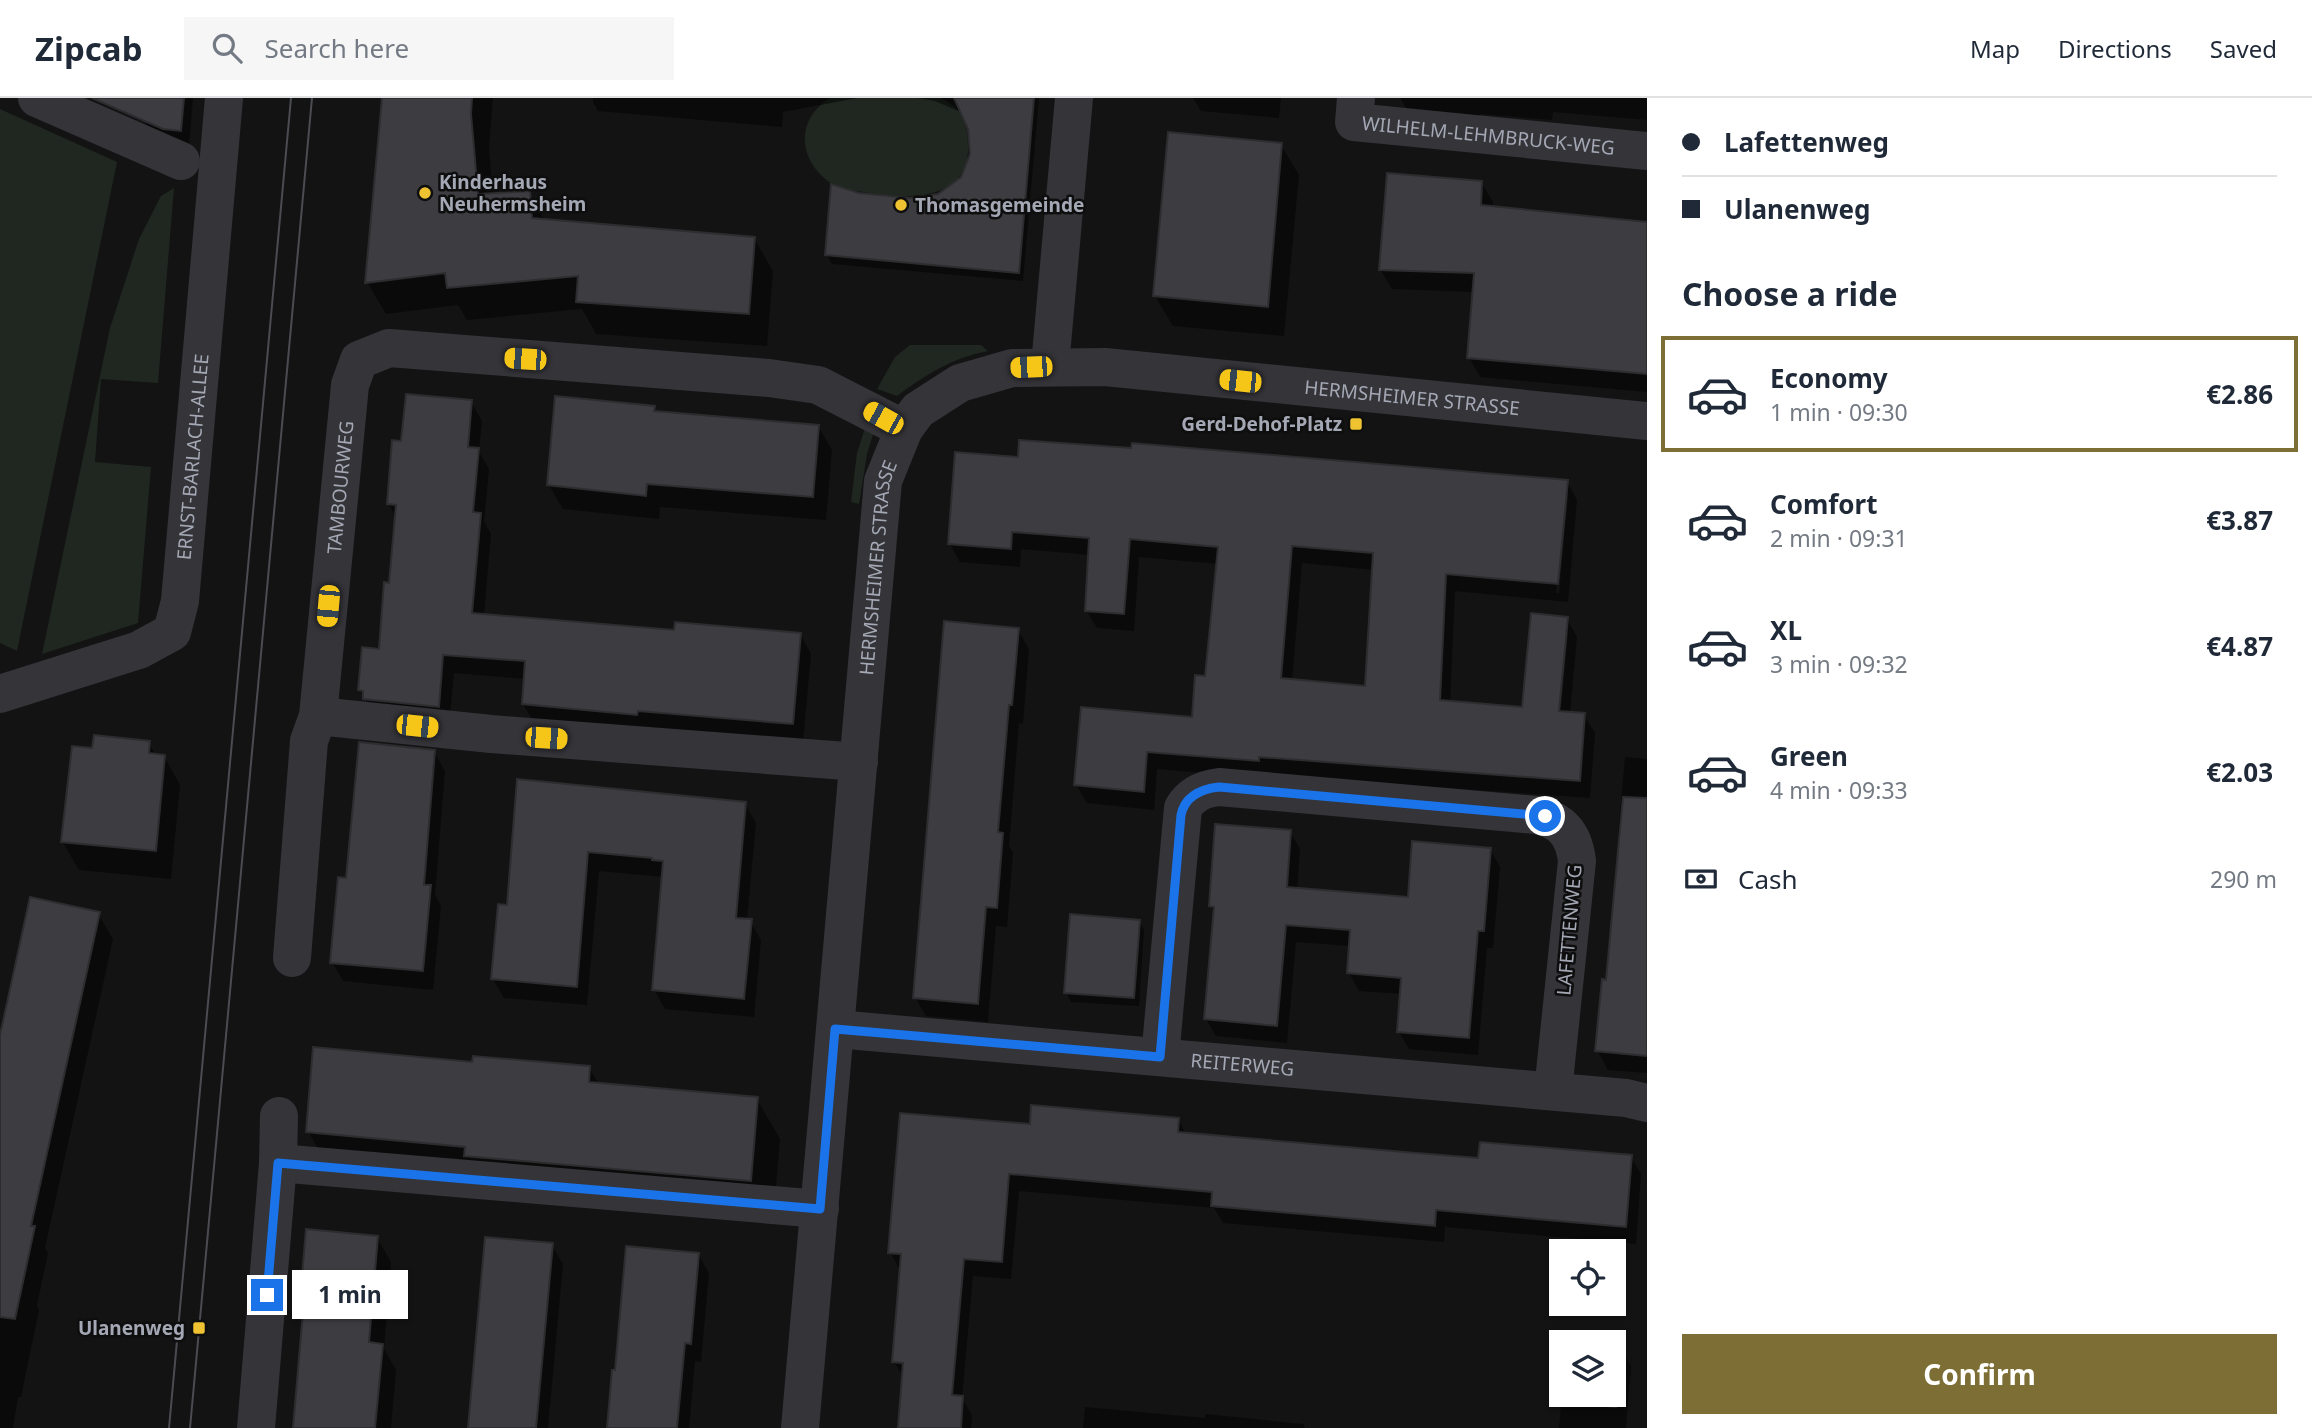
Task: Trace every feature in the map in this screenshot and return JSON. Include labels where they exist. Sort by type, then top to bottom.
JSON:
[{"type":"street","points":[[37,98],[181,162]]},
{"type":"street","name":"ERNST-BARLACH-ALLEE","points":[[0,694],[139,650],[172,632],[180,601],[224,98]]},
{"type":"street","points":[[1050,366],[1074,98]]},
{"type":"street","name":"WILHELM-LEHMBRUCK-WEG","points":[[1356,98],[1353,122],[1647,151]]},
{"type":"street","name":"TAMBOURWEG","points":[[292,958],[309,741],[318,716],[350,385],[359,360],[389,348],[818,384],[904,429]]},
{"type":"street","name":"HERMSHEIMER STRASSE","points":[[800,1428],[883,481],[904,429],[918,410],[960,383],[1012,368],[1050,366],[1105,367],[1647,421]]},
{"type":"street","points":[[318,716],[491,734],[859,762]]},
{"type":"street","name":"LAFETTENWEG","points":[[1160,1057],[1181,815],[1186,801],[1197,793],[1219,787],[1536,815],[1562,825],[1574,844],[1577,861],[1553,1091]]},
{"type":"street","name":"REITERWEG","points":[[835,1029],[1553,1091],[1626,1098],[1647,1103]]},
{"type":"street","points":[[256,1428],[278,1163],[279,1116]]},
{"type":"street","points":[[278,1163],[820,1209]]},
{"type":"shaded area","points":[[830,98],[940,98],[954,106],[962,116],[968,144],[966,162],[960,176],[949,186],[935,192],[903,196],[855,190],[829,182],[811,162],[805,139],[806,127],[811,117]]},
{"type":"shaded area","points":[[0,109],[117,162],[17,651],[0,643]]},
{"type":"shaded area","points":[[174,188],[158,383],[101,379],[95,462],[151,467],[138,623],[42,654],[110,328],[139,239],[161,196]]},
{"type":"shaded area","points":[[910,345],[981,345],[988,351],[940,368],[897,396],[877,389],[895,357]]},
{"type":"shaded area","points":[[866,425],[875,428],[867,454],[859,504],[851,502],[857,453]]},
{"type":"building","points":[[92,98],[184,98],[181,131],[163,129]]},
{"type":"building","points":[[382,98],[472,98],[478,194],[530,191],[532,218],[755,237],[749,314],[576,302],[578,276],[447,288],[445,273],[365,283]]},
{"type":"building","points":[[954,98],[1034,98],[1019,273],[825,255],[831,184],[859,193],[910,198],[938,194],[961,177],[970,154],[968,129]]},
{"type":"building","points":[[1168,132],[1282,143],[1268,307],[1153,296]]},
{"type":"building","points":[[1387,173],[1482,181],[1481,205],[1647,222],[1647,374],[1467,358],[1474,273],[1379,270]]},
{"type":"building","points":[[406,394],[472,400],[468,447],[479,448],[473,512],[481,513],[472,613],[674,630],[675,622],[801,633],[793,724],[638,711],[637,715],[522,704],[525,661],[443,655],[439,707],[363,699],[363,691],[358,690],[362,647],[379,649],[384,582],[389,583],[396,505],[387,504],[392,440],[401,441]]},
{"type":"building","points":[[555,396],[655,406],[654,411],[819,425],[813,497],[647,484],[646,496],[547,485]]},
{"type":"building","points":[[1019,440],[1131,448],[1132,443],[1568,480],[1558,584],[1446,574],[1440,700],[1522,707],[1531,613],[1568,617],[1559,711],[1585,713],[1580,781],[1259,757],[1259,761],[1147,752],[1144,792],[1074,785],[1081,707],[1192,717],[1195,675],[1205,676],[1218,547],[1130,539],[1124,614],[1085,611],[1089,538],[1012,532],[1011,549],[948,544],[955,452],[1018,457]],"holes":[[[1292,546],[1373,553],[1365,686],[1281,678]]]},
{"type":"building","points":[[944,621],[1019,628],[998,832],[1003,833],[997,908],[986,907],[978,1004],[913,998]]},
{"type":"building","points":[[94,735],[150,741],[149,753],[165,755],[156,851],[61,842],[72,746],[92,748]]},
{"type":"building","points":[[359,742],[435,750],[424,885],[431,885],[423,971],[330,963],[338,877],[346,878]]},
{"type":"building","points":[[517,779],[746,802],[736,918],[752,919],[744,999],[652,990],[663,861],[588,852],[577,987],[491,979],[498,904],[507,905]]},
{"type":"building","points":[[1623,797],[1647,798],[1647,1056],[1595,1051],[1602,979],[1606,980]]},
{"type":"building","points":[[1215,824],[1291,830],[1287,887],[1408,897],[1412,841],[1491,848],[1484,931],[1478,931],[1469,1038],[1397,1032],[1401,978],[1347,973],[1350,930],[1286,925],[1277,1026],[1204,1019],[1214,907],[1209,906]]},
{"type":"building","points":[[30,897],[100,912],[31,1226],[35,1226],[15,1319],[0,1317],[0,1035]]},
{"type":"building","points":[[1070,914],[1140,920],[1134,998],[1064,993]]},
{"type":"building","points":[[313,1047],[472,1062],[473,1056],[590,1066],[589,1082],[758,1097],[751,1181],[464,1156],[465,1147],[306,1132]]},
{"type":"building","points":[[1031,1105],[1179,1118],[1178,1132],[1404,1152],[1478,1158],[1480,1142],[1632,1155],[1626,1227],[1436,1210],[1435,1226],[1211,1206],[1212,1192],[1009,1174],[1002,1262],[964,1259],[952,1395],[963,1396],[961,1428],[898,1428],[903,1363],[892,1362],[901,1254],[888,1253],[900,1113],[1030,1124]]},
{"type":"building","points":[[306,1229],[378,1236],[369,1342],[383,1344],[375,1428],[293,1428],[304,1300],[300,1300]]},
{"type":"building","points":[[485,1237],[553,1243],[536,1428],[468,1428]]},
{"type":"building","points":[[626,1246],[699,1253],[691,1344],[685,1343],[677,1428],[607,1428]]},
{"type":"tram line","points":[[169,1428],[291,98]]},
{"type":"tram line","points":[[190,1428],[312,98]]},
{"type":"place","name":"Kinderhaus Neuhermsheim","points":[[425,193]]},
{"type":"place","name":"Thomasgemeinde","points":[[901,205]]},
{"type":"place","name":"Gerd-Dehof-Platz","points":[[1356,424]]},
{"type":"place","name":"Ulanenweg","points":[[199,1328]]},
{"type":"route","points":[[267,1295],[278,1163],[820,1209],[835,1029],[1160,1057],[1181,815],[1186,801],[1204,790],[1219,787],[1545,816]]}]
